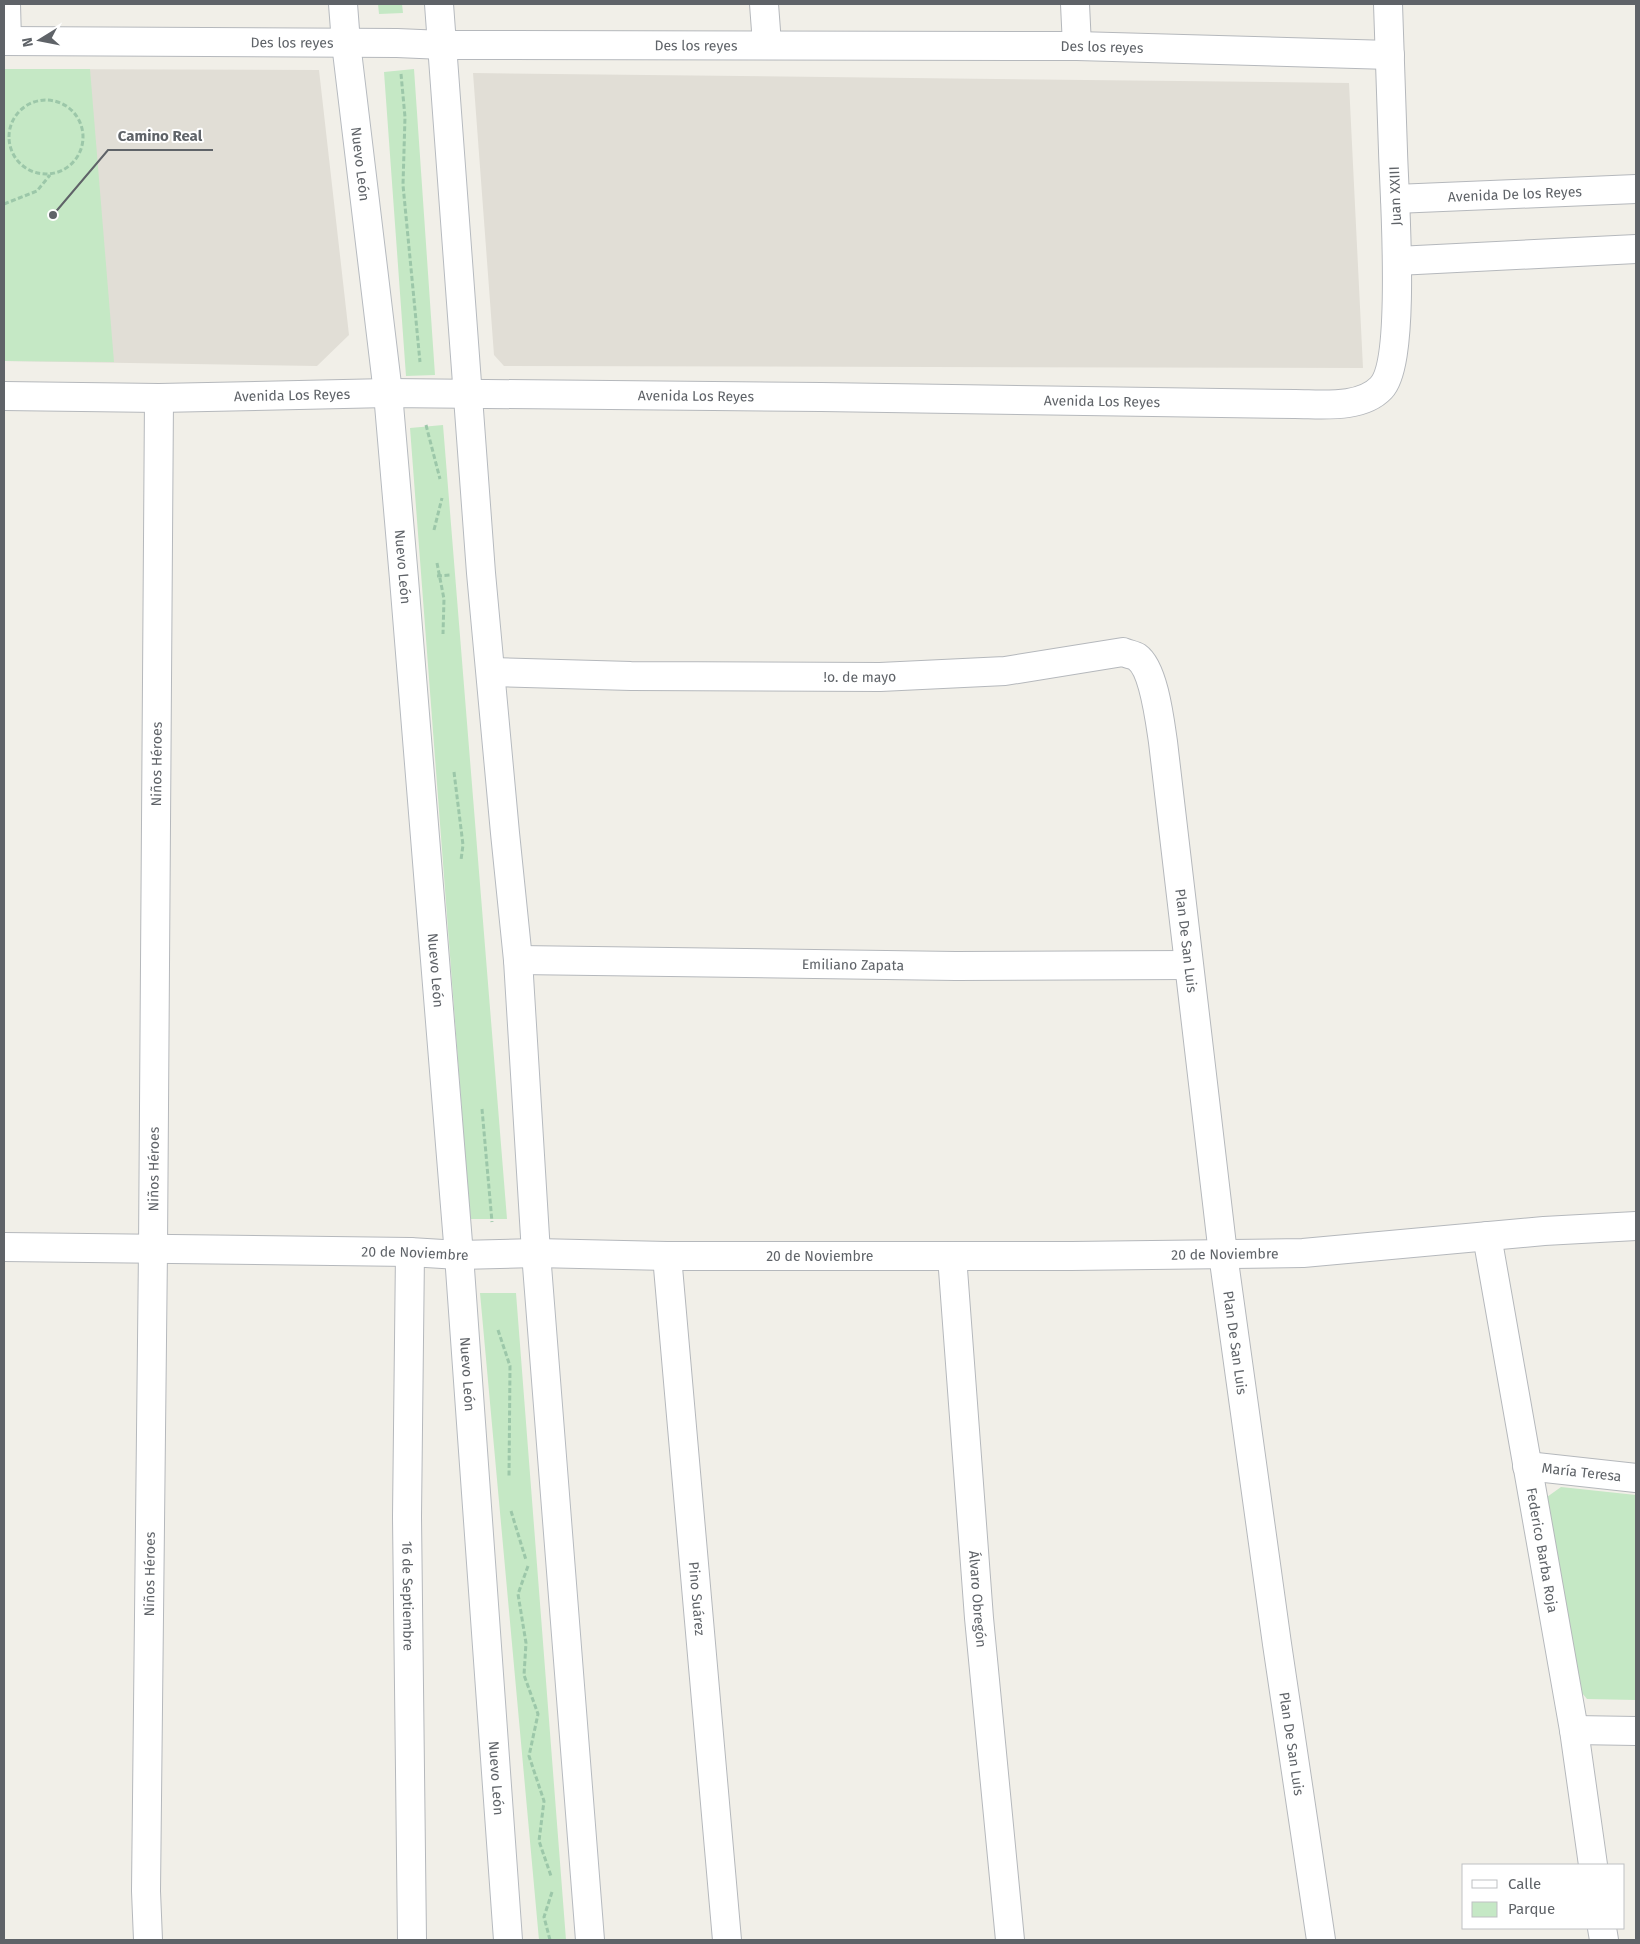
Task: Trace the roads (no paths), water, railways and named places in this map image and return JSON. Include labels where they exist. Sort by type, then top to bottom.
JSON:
[{"type":"street","points":[[6,4],[6,41]]},
{"type":"street","name":"Nuevo León","points":[[343,4],[346,43],[388,393],[404,579],[459,1255],[508,1940]]},
{"type":"street","points":[[439,4],[481,573],[504,833],[518,960],[536,1253],[590,1940]]},
{"type":"street","points":[[764,4],[766,44]]},
{"type":"street","points":[[1075,4],[1077,46]]},
{"type":"street","name":"Juan XXIII","points":[[1383,386],[1390,369],[1394,349],[1397,310],[1388,4]]},
{"type":"street","name":"Des los reyes","points":[[6,41],[397,43],[443,45],[766,44],[1077,46],[1390,54]]},
{"type":"street","name":"Avenida De los Reyes","points":[[1395,199],[1636,189]]},
{"type":"street","points":[[1397,261],[1636,248]]},
{"type":"street","name":"Avenida Los Reyes","points":[[4,396],[159,398],[423,393],[1295,404],[1354,402],[1371,397],[1383,386]]},
{"type":"street","name":"Niños Héroes","points":[[148,1940],[146,1892],[159,398]]},
{"type":"street","name":"!o. de mayo","points":[[491,672],[640,676],[890,677],[1005,671],[1122,652],[1137,657],[1146,669],[1155,696],[1163,742]]},
{"type":"street","name":"Plan De San Luis","points":[[1163,742],[1223,1254],[1277,1644],[1321,1940]]},
{"type":"street","name":"Emiliano Zapata","points":[[518,960],[956,966],[1188,965]]},
{"type":"street","name":"20 de Noviembre","points":[[4,1247],[410,1252],[459,1255],[536,1253],[667,1256],[1303,1254],[1487,1236],[1636,1226]]},
{"type":"street","name":"Federico Barba Roja","points":[[1487,1236],[1574,1730],[1593,1864]]},
{"type":"street","name":"16 de Septiembre","points":[[410,1252],[407,1517],[412,1940]]},
{"type":"street","name":"Pino Suárez","points":[[667,1256],[727,1940]]},
{"type":"street","name":"Álvaro Obregón","points":[[952,1256],[979,1618],[1010,1940]]},
{"type":"street","name":"María Teresa","points":[[1527,1466],[1636,1478]]},
{"type":"street","points":[[1574,1730],[1636,1731]]},
{"type":"place","name":"Camino Real","points":[[53,215]]}]
